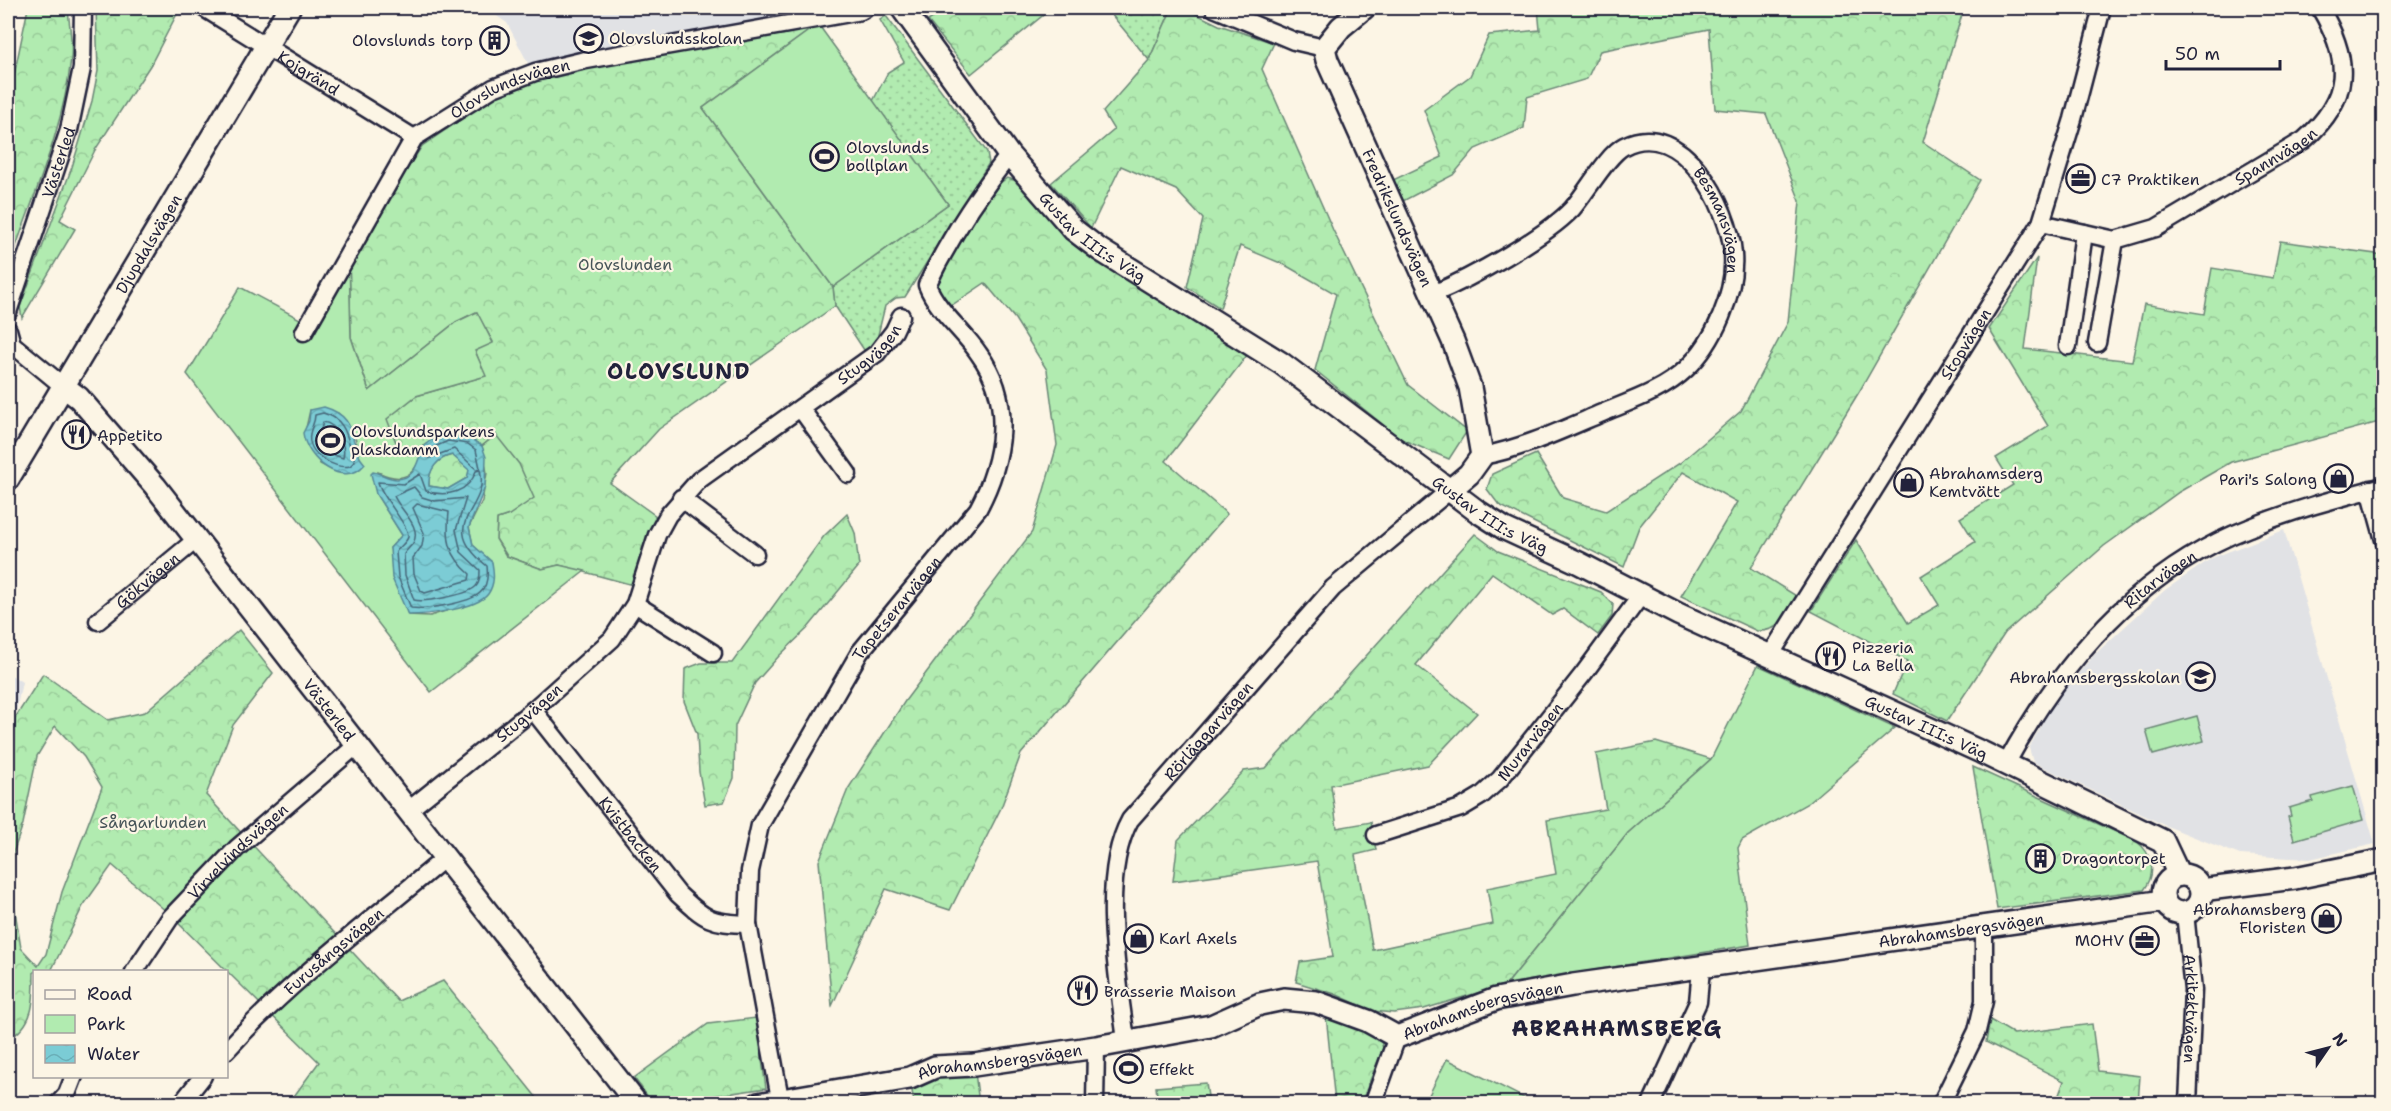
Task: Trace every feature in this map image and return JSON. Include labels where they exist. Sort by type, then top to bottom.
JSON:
[{"type":"street","name":"Västerled","points":[[8,312],[69,130],[82,68],[83,8]]},
{"type":"street","name":"Kojgränd","points":[[204,8],[414,138]]},
{"type":"street","name":"Djupdalsvägen","points":[[8,479],[289,8]]},
{"type":"street","name":"Olovslundsvägen","points":[[304,332],[414,138],[493,88],[536,72],[581,61],[861,11],[866,8]]},
{"type":"street","name":"Gustav III:s Väg","points":[[902,8],[1009,155],[1074,230],[1100,250],[1281,363],[1505,529],[1642,594],[1678,614],[1771,654],[2006,764],[2163,841],[2179,874]]},
{"type":"street","points":[[1214,8],[1294,41],[1324,48],[1341,27],[1364,8]]},
{"type":"street","name":"Stopvägen","points":[[1771,654],[2041,223],[2073,119],[2102,8]]},
{"type":"street","name":"Spannvägen","points":[[2041,223],[2115,240],[2156,228],[2296,146],[2324,122],[2342,81],[2342,53],[2320,8]]},
{"type":"street","name":"Fredrikslundsvägen","points":[[1324,48],[1337,83],[1433,294],[1470,387],[1482,456]]},
{"type":"street","name":"Besmansvägen","points":[[1433,294],[1458,283],[1548,228],[1570,210],[1608,161],[1623,146],[1643,141],[1661,142],[1679,149],[1691,162],[1711,191],[1730,237],[1733,255],[1726,298],[1706,345],[1686,369],[1646,395],[1532,442],[1482,456]]},
{"type":"street","name":"Tapetserarvägen","points":[[781,1101],[748,924],[750,872],[760,825],[860,652],[978,509],[994,475],[1003,427],[996,386],[980,354],[933,299],[927,285],[944,252],[1009,155]]},
{"type":"street","points":[[2067,346],[2084,233]]},
{"type":"street","points":[[2097,343],[2115,240]]},
{"type":"street","name":"Stugvägen","points":[[410,809],[533,710],[612,639],[635,604],[657,535],[681,498],[699,480],[877,353],[894,331],[901,316]]},
{"type":"street","name":"Västerled","points":[[8,330],[12,344],[86,406],[197,539],[357,745],[410,809],[637,1104]]},
{"type":"street","points":[[801,409],[848,474]]},
{"type":"street","points":[[1450,490],[1469,474],[1482,456]]},
{"type":"street","points":[[2377,487],[2384,540]]},
{"type":"street","name":"Ritarvägen","points":[[2006,764],[2032,716],[2058,678],[2090,640],[2120,610],[2166,574],[2248,528],[2377,487]]},
{"type":"street","name":"Rörläggarvägen","points":[[1126,1041],[1114,940],[1114,888],[1118,852],[1130,820],[1333,588],[1450,490]]},
{"type":"street","points":[[681,498],[755,554]]},
{"type":"street","name":"Gökvägen","points":[[98,621],[197,539]]},
{"type":"street","name":"Murarvägen","points":[[1376,835],[1461,808],[1494,785],[1584,673],[1642,594]]},
{"type":"street","points":[[635,604],[713,653]]},
{"type":"street","name":"Kvistbacken","points":[[533,710],[678,894],[714,923],[748,924]]},
{"type":"street","name":"Virvelvindsvägen","points":[[135,970],[170,918],[237,848],[357,745]]},
{"type":"street","name":"Furusångsvägen","points":[[228,1049],[251,1024],[309,971],[446,857]]},
{"type":"street","points":[[2201,890],[2295,878],[2384,860]]},
{"type":"street","points":[[2179,874],[2193,878],[2201,890],[2198,905],[2185,913],[2172,911],[2164,901],[2165,884],[2179,874]]},
{"type":"street","name":"Abrahamsbergsvägen","points":[[758,1104],[910,1078],[935,1067],[980,1064],[1096,1047],[1211,1026],[1260,1004],[1284,999],[1316,1002],[1397,1036],[1496,999],[1615,978],[1701,969],[2164,901]]},
{"type":"street","name":"Arkitektvägen","points":[[2185,913],[2193,990],[2188,1104]]},
{"type":"street","points":[[1941,1104],[1977,1031],[1982,1011],[1984,927]]},
{"type":"street","points":[[1651,1104],[1698,1002],[1701,969]]},
{"type":"street","points":[[1373,1104],[1397,1036]]},
{"type":"street","points":[[1095,1104],[1096,1047]]},
{"type":"street","points":[[58,1104],[67,1094],[74,1078]]},
{"type":"street","points":[[181,1104],[202,1078]]},
{"type":"shaded area","name":"Olovslundsskolan","points":[[485,8],[829,8],[580,52],[529,65],[507,23]]},
{"type":"shaded area","name":"Abrahamsbergsskolan","points":[[2284,530],[2375,844],[2310,859],[2240,855],[2164,825],[2033,762],[2029,748],[2055,700],[2095,654],[2165,590],[2212,558]]},
{"type":"shaded area","points":[[8,673],[22,682],[8,751]]},
{"type":"green space","points":[[28,8],[68,8],[71,52],[67,85],[54,138],[8,269],[8,104]]},
{"type":"green space","points":[[96,8],[180,8],[151,64],[95,150],[60,220],[75,229],[22,318],[20,307],[72,167],[92,101],[98,71]]},
{"type":"green space","points":[[948,8],[1052,8],[971,74],[928,21]]},
{"type":"green space","points":[[1106,8],[1172,8],[1149,60]]},
{"type":"green space","points":[[1172,8],[1184,8],[1219,25],[1274,43],[1262,69],[1333,230],[1408,385],[1467,431],[1449,459],[1401,439],[1315,370],[1336,294],[1285,265],[1240,246],[1220,308],[1187,287],[1203,219],[1176,190],[1121,166],[1091,228],[1051,183],[1114,130],[1103,112],[1149,60]]},
{"type":"green space","points":[[1538,8],[1964,8],[1923,142],[1980,180],[1859,392],[1751,568],[1798,597],[1787,616],[1772,629],[1757,631],[1681,596],[1737,502],[1683,472],[1639,527],[1624,567],[1499,505],[1487,489],[1492,474],[1536,454],[1563,498],[1606,511],[1680,463],[1741,411],[1788,322],[1800,201],[1766,114],[1715,109],[1709,29],[1600,51],[1587,79],[1527,97],[1524,128],[1475,149],[1453,175],[1403,201],[1393,180],[1442,157],[1424,110],[1470,76],[1489,35],[1540,30]]},
{"type":"green space","points":[[886,16],[987,152],[989,163],[905,297],[896,298],[885,306],[877,339],[866,353],[835,306],[833,287],[948,204],[873,101],[888,72],[904,62],[880,20]]},
{"type":"green space","name":"Olovslunden","points":[[818,24],[703,108],[833,287],[835,306],[659,429],[610,483],[656,516],[633,585],[559,565],[542,569],[507,556],[496,539],[497,519],[509,515],[496,435],[482,446],[462,438],[435,440],[409,455],[397,445],[386,419],[416,396],[485,376],[475,350],[493,342],[476,312],[456,322],[369,391],[351,337],[349,258],[422,146],[497,95],[537,80],[582,69]]},
{"type":"green space","name":"Olovslunds bollplan","points":[[818,24],[948,204],[833,287],[703,108]]},
{"type":"green space","points":[[1007,178],[1018,181],[1066,237],[1092,258],[1248,354],[1166,461],[1227,514],[1021,754],[1001,808],[950,910],[886,889],[832,1006],[819,861],[848,789],[905,701],[1032,532],[1057,445],[1047,370],[1015,319],[985,283],[949,307],[927,285],[1000,183]]},
{"type":"green space","points":[[2280,241],[2383,255],[2383,421],[2231,462],[2179,492],[2104,546],[2005,633],[1947,721],[1893,694],[1907,661],[1811,611],[1856,540],[1908,623],[1939,605],[1921,576],[1975,542],[1960,518],[2013,485],[1996,458],[2048,426],[1989,329],[2037,258],[2025,349],[2132,361],[2144,304],[2204,314],[2212,268],[2273,278]]},
{"type":"green space","points":[[349,258],[351,337],[369,391],[456,322],[477,312],[493,343],[475,351],[486,376],[416,396],[387,419],[397,445],[409,455],[425,445],[418,463],[404,477],[388,476],[378,472],[376,494],[402,535],[390,548],[408,615],[430,616],[462,606],[482,555],[473,545],[469,527],[482,501],[487,473],[482,446],[496,435],[519,464],[534,498],[509,515],[497,519],[496,539],[506,556],[542,569],[559,565],[585,571],[431,692],[187,374],[240,287],[311,325]],"holes":[[[310,410],[338,413],[356,439],[359,454],[356,469],[332,470],[320,464],[306,428]]]},
{"type":"green space","points":[[453,455],[470,470],[467,478],[448,489],[429,486],[430,474],[435,465],[447,456]]},
{"type":"green space","points":[[847,514],[855,533],[859,566],[807,629],[755,683],[735,726],[734,778],[724,802],[705,805],[699,772],[697,734],[684,701],[685,669],[701,663],[732,663],[824,536]]},
{"type":"green space","points":[[1475,534],[1498,551],[1601,592],[1613,604],[1612,616],[1598,635],[1563,609],[1552,615],[1492,573],[1416,665],[1477,713],[1428,765],[1331,785],[1337,828],[1371,822],[1376,850],[1355,855],[1373,950],[1493,924],[1487,888],[1556,874],[1547,820],[1606,809],[1596,754],[1656,742],[1711,759],[1628,833],[1507,984],[1424,1009],[1394,1013],[1372,1011],[1335,994],[1296,982],[1300,962],[1333,957],[1317,861],[1173,881],[1178,840],[1244,771],[1266,768]]},
{"type":"green space","name":"Sångarlunden","points":[[239,630],[273,673],[233,725],[206,795],[398,1001],[443,981],[541,1103],[289,1103],[319,1062],[228,970],[167,912],[112,865],[83,906],[51,970],[33,970],[31,1011],[23,1027],[8,1039],[8,868],[8,792],[13,787],[15,718],[43,674],[108,720],[145,712]],"holes":[[[55,726],[84,757],[102,787],[62,892],[46,954],[38,966],[21,948],[8,868],[23,824],[37,756]]]},
{"type":"green space","points":[[1758,665],[1895,728],[1808,803],[1742,840],[1738,848],[1750,945],[1507,984],[1628,833],[1711,759]]},
{"type":"green space","points":[[2197,716],[2204,741],[2153,755],[2146,730]]},
{"type":"green space","points":[[1973,767],[2136,841],[2146,852],[2152,870],[2144,890],[1997,909]]},
{"type":"green space","points":[[2353,786],[2363,820],[2294,840],[2288,817],[2291,816],[2289,808],[2313,801],[2312,797]]},
{"type":"green space","points":[[1326,1015],[1380,1038],[1383,1048],[1361,1103],[1335,1103]]},
{"type":"green space","points":[[756,1018],[766,1088],[665,1103],[651,1101],[634,1078],[708,1024]]},
{"type":"green space","points":[[1990,1020],[2014,1034],[2092,1024],[2098,1071],[2140,1076],[2138,1103],[2056,1103],[2064,1081],[1986,1042]]},
{"type":"green space","points":[[1447,1059],[1534,1103],[1425,1103]]},
{"type":"green space","points":[[974,1065],[979,1103],[914,1103],[910,1078]]},
{"type":"green space","points":[[1206,1083],[1209,1103],[1158,1103],[1156,1087]]},
{"type":"water","name":"Olovslundsparkens plaskdamm","points":[[324,407],[336,412],[349,425],[359,456],[365,464],[356,471],[347,474],[327,468],[318,461],[306,443],[303,433],[309,421],[310,410]]},
{"type":"water","points":[[448,435],[471,439],[482,446],[486,457],[485,487],[469,527],[473,545],[492,562],[493,582],[488,594],[473,604],[427,614],[408,615],[392,578],[390,548],[402,535],[376,494],[371,474],[373,472],[394,479],[410,475],[426,444],[433,439]],"holes":[[[452,455],[469,470],[467,478],[448,489],[429,486],[432,470],[442,459]]]},
{"type":"place","name":"Olovslundsskolan","points":[[588,38]]},
{"type":"place","name":"Olovslunds torp","points":[[494,40]]},
{"type":"place","name":"Olovslunds bollplan","points":[[825,156]]},
{"type":"place","name":"C7 Praktiken","points":[[2080,179]]},
{"type":"place","name":"Appetito","points":[[76,435]]},
{"type":"place","name":"Olovslundsparkens plaskdamm","points":[[330,440]]},
{"type":"place","name":"Pari's Salong","points":[[2338,479]]},
{"type":"place","name":"Abrahamsderg Kemtvätt","points":[[1908,482]]},
{"type":"place","name":"Pizzeria La Bella","points":[[1831,656]]},
{"type":"place","name":"Abrahamsbergsskolan","points":[[2201,677]]},
{"type":"place","name":"Dragontorpet","points":[[2041,858]]},
{"type":"place","name":"Abrahamsberg Floristen","points":[[2327,918]]},
{"type":"place","name":"Karl Axels","points":[[1138,938]]},
{"type":"place","name":"MOHV","points":[[2145,940]]},
{"type":"place","name":"Brasserie Maison","points":[[1083,991]]},
{"type":"place","name":"Effekt","points":[[1128,1069]]},
{"type":"district","name":"OLOVSLUND","points":[[679,371]]},
{"type":"district","name":"ABRAHAMSBERG","points":[[1617,1028]]}]
